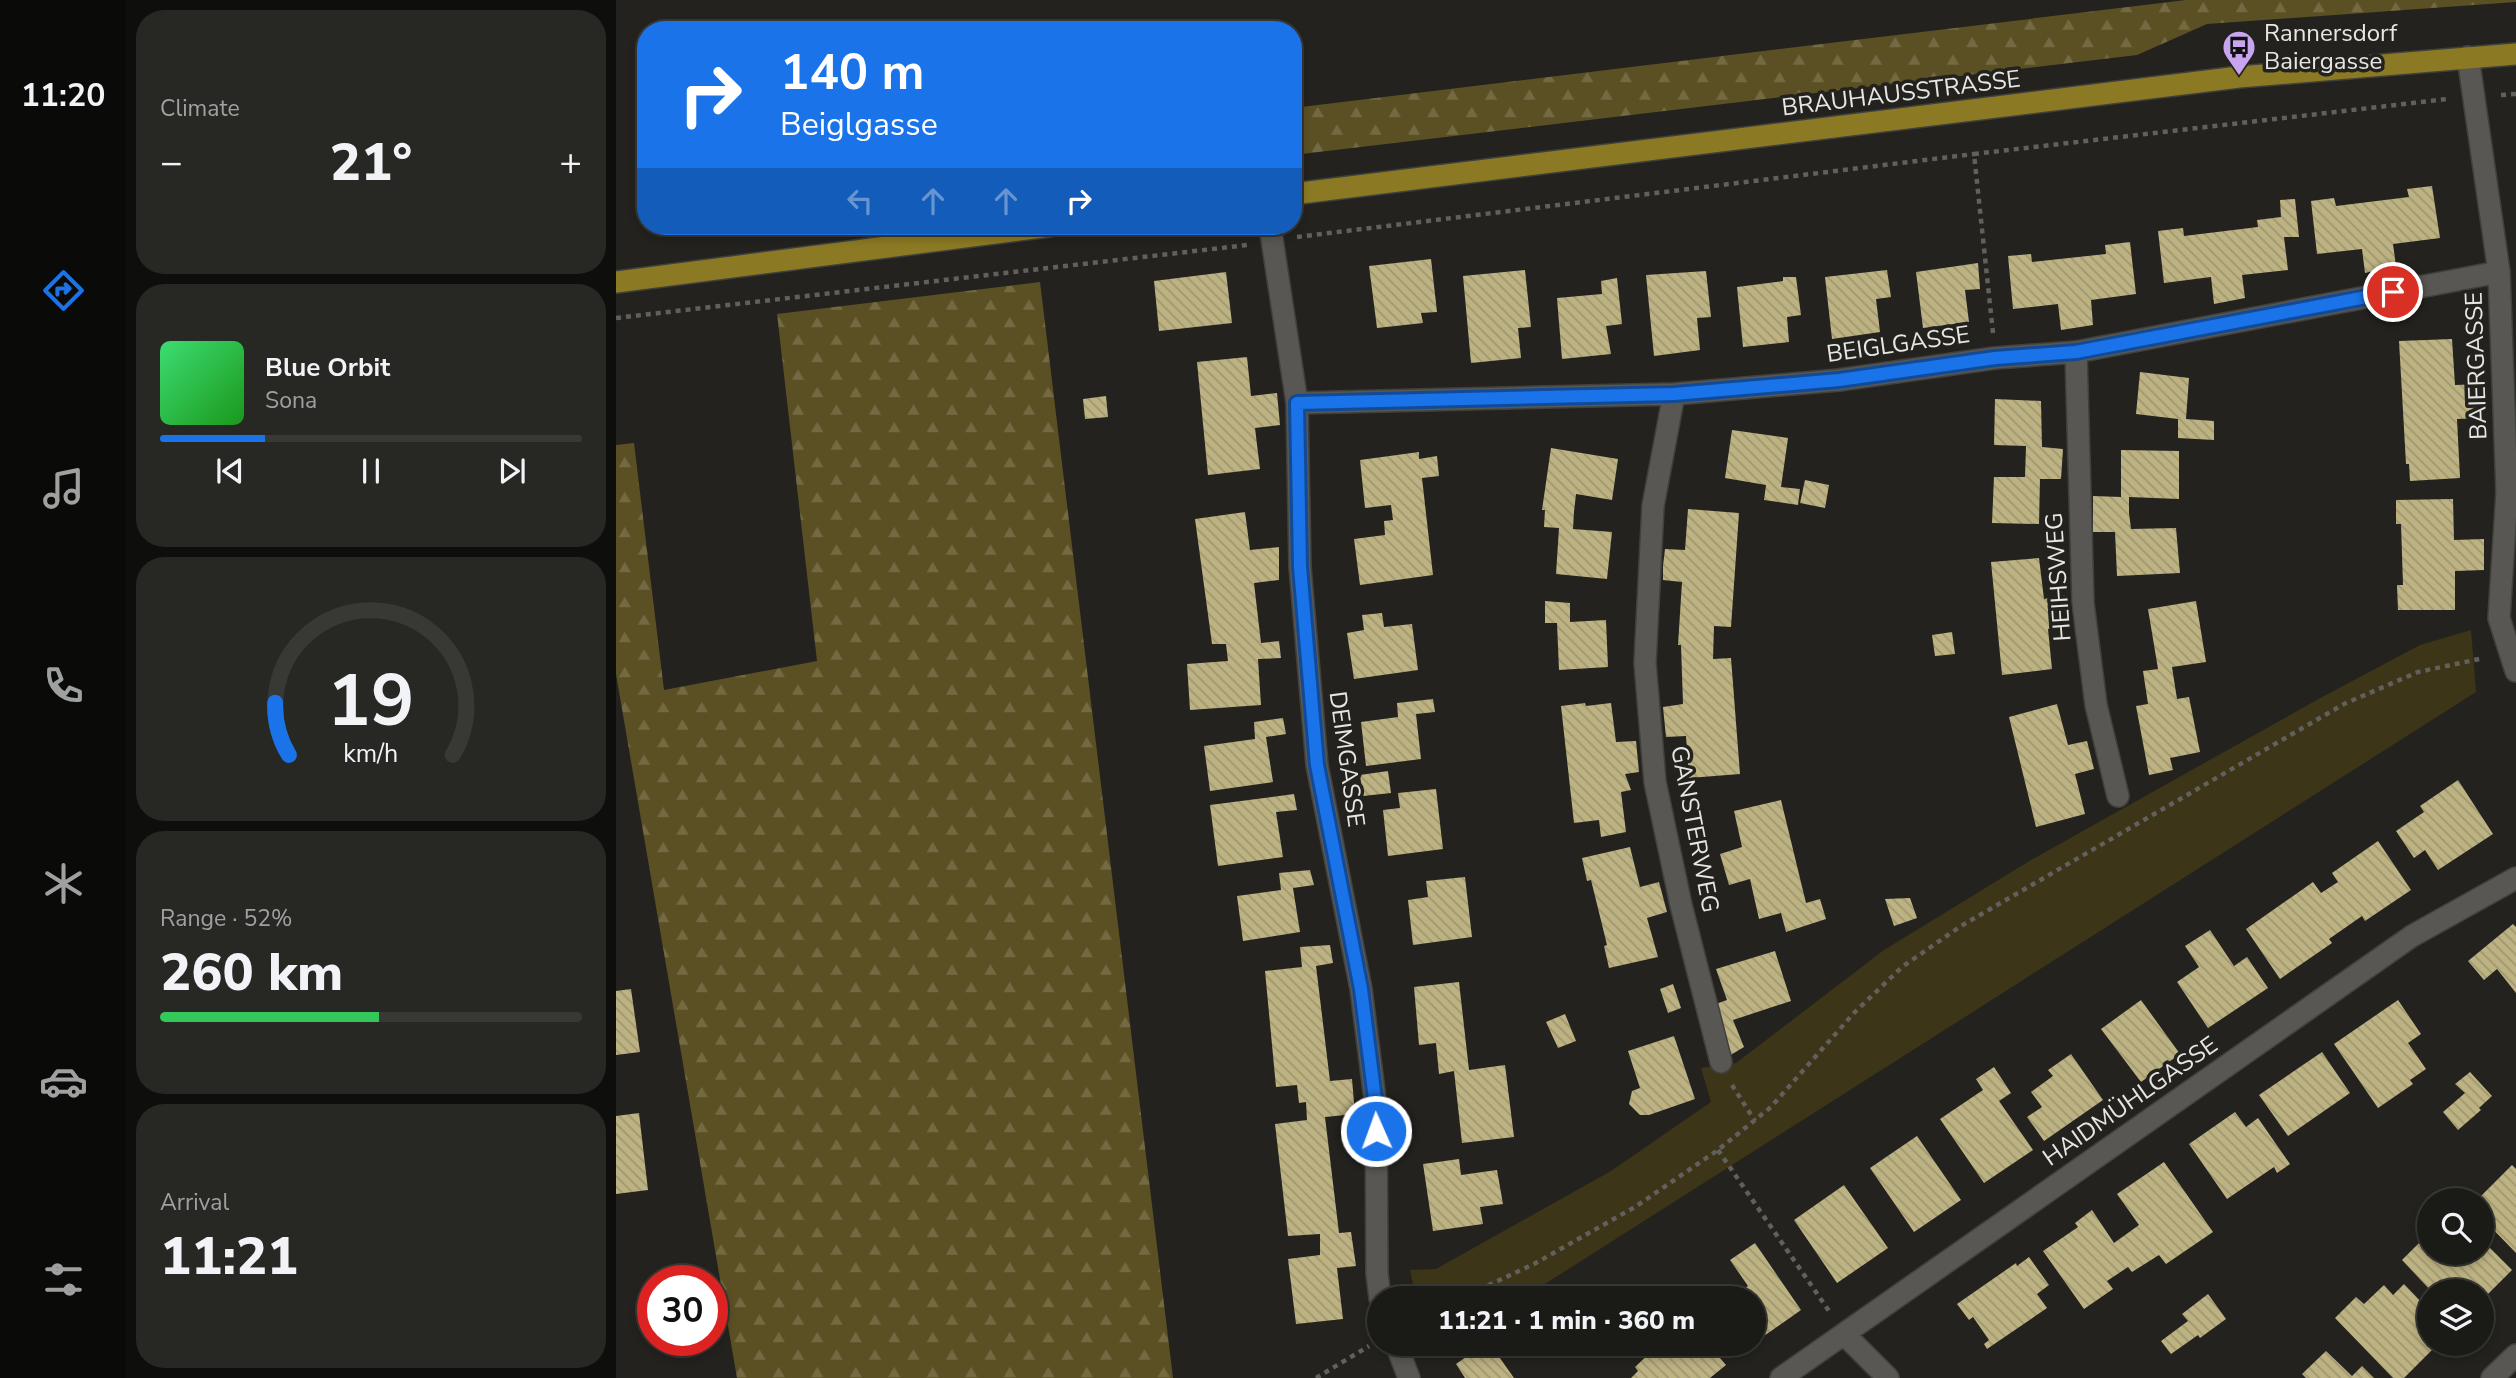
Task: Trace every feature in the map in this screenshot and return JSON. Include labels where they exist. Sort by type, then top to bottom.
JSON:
[{"type":"main road","name":"BRAUHAUSSTRASSE","points":[[1302,193],[2225,79],[2516,54]]},
{"type":"main road","points":[[616,282],[980,235]]},
{"type":"street","name":"BAIERGASSE","points":[[2468,57],[2499,272],[2507,492],[2499,618],[2516,671]]},
{"type":"street","name":"DEIMGASSE","points":[[1272,235],[1297,403],[1300,567],[1317,765],[1361,989],[1376,1107],[1379,1286]]},
{"type":"street","name":"BEIGLGASSE","points":[[1297,403],[1674,394],[1839,380],[1995,358],[2076,352],[2499,272]]},
{"type":"street","name":"HEIHSWEG","points":[[2076,352],[2083,603],[2096,705],[2119,796]]},
{"type":"street","name":"GANSTERWEG","points":[[1674,394],[1653,506],[1645,663],[1655,782],[1681,905],[1721,1062]]},
{"type":"street","name":"HAIDMÜHLGASSE","points":[[1781,1378],[2412,936],[2516,878]]},
{"type":"street","points":[[1844,1334],[1888,1378]]},
{"type":"street","points":[[2492,1378],[2516,1355]]},
{"type":"street","points":[[1401,1356],[1409,1378]]},
{"type":"path","points":[[1286,235],[1301,236],[2474,96],[2516,94]]},
{"type":"path","points":[[1974,154],[1995,358]]},
{"type":"path","points":[[616,318],[1264,235]]},
{"type":"path","points":[[1487,1286],[1534,1264],[1635,1207],[1718,1150],[1771,1107],[1854,1013],[1902,967],[1961,926],[2344,704],[2418,672],[2509,650]]},
{"type":"path","points":[[1721,1062],[1755,1121]]},
{"type":"path","points":[[1718,1150],[1844,1334]]},
{"type":"path","points":[[1316,1378],[1367,1347]]},
{"type":"shaded area","points":[[2471,630],[2476,692],[1542,1286],[1413,1286],[1410,1270],[1436,1269],[1611,1171],[1711,1102],[1701,1068],[1736,1063],[1884,950],[2031,860],[2420,645]]},
{"type":"green space","points":[[2186,0],[2516,0],[2207,24],[2137,55],[1302,154],[1302,107]]},
{"type":"green space","points":[[1040,282],[1173,1378],[737,1378],[728,1326],[728,1265],[718,1265],[616,674],[616,445],[634,443],[664,690],[817,661],[777,314]]},
{"type":"building","points":[[2432,186],[2440,238],[2393,244],[2396,266],[2365,273],[2362,249],[2317,254],[2311,201],[2334,198],[2336,206],[2409,197],[2407,189]]},
{"type":"building","points":[[2295,199],[2299,237],[2284,237],[2288,270],[2242,275],[2245,298],[2214,304],[2211,277],[2164,283],[2158,231],[2183,228],[2184,236],[2258,227],[2257,220],[2281,217],[2280,200]]},
{"type":"building","points":[[2130,242],[2136,294],[2091,300],[2093,325],[2061,330],[2058,304],[2013,309],[2008,256],[2031,254],[2032,262],[2106,254],[2105,245]]},
{"type":"building","points":[[1431,259],[1437,312],[1421,313],[1423,323],[1377,328],[1369,266]]},
{"type":"building","points":[[1978,263],[1980,289],[1965,290],[1969,322],[1923,328],[1916,272]]},
{"type":"building","points":[[1525,270],[1531,327],[1518,328],[1521,358],[1471,363],[1463,276]]},
{"type":"building","points":[[1887,270],[1891,297],[1876,299],[1880,332],[1832,339],[1825,277]]},
{"type":"building","points":[[1706,271],[1711,317],[1697,318],[1700,350],[1654,356],[1646,275]]},
{"type":"building","points":[[1226,272],[1232,323],[1159,331],[1154,281]]},
{"type":"building","points":[[1783,277],[1796,277],[1801,315],[1787,317],[1789,342],[1743,347],[1737,287],[1783,281]]},
{"type":"building","points":[[1617,278],[1622,324],[1606,326],[1611,354],[1562,359],[1557,298],[1602,294],[1601,281]]},
{"type":"building","points":[[2452,339],[2455,385],[2481,384],[2482,418],[2457,419],[2460,478],[2410,481],[2409,464],[2406,464],[2399,341]]},
{"type":"building","points":[[1247,357],[1251,396],[1277,393],[1280,425],[1255,428],[1260,469],[1208,475],[1197,362]]},
{"type":"building","points":[[2140,372],[2189,378],[2186,419],[2214,421],[2214,440],[2178,438],[2178,419],[2136,414]]},
{"type":"building","points":[[1106,396],[1108,417],[1085,419],[1083,399]]},
{"type":"building","points":[[1995,399],[2041,401],[2042,447],[2063,449],[2061,479],[2040,479],[2039,524],[1992,523],[1994,477],[2025,477],[2026,446],[1994,445]]},
{"type":"building","points":[[1732,430],[1788,438],[1781,487],[1800,489],[1798,505],[1764,500],[1766,485],[1725,478]]},
{"type":"building","points":[[1551,448],[1618,459],[1612,500],[1576,494],[1574,512],[1573,529],[1612,532],[1607,579],[1556,574],[1559,528],[1544,527],[1545,510],[1542,510]]},
{"type":"building","points":[[2121,450],[2179,451],[2179,499],[2129,497],[2129,513],[2131,529],[2176,528],[2180,573],[2117,576],[2115,532],[2093,532],[2093,496],[2121,497]]},
{"type":"building","points":[[1419,452],[1419,459],[1437,456],[1439,476],[1422,478],[1433,575],[1360,585],[1354,539],[1385,535],[1384,521],[1393,520],[1391,505],[1365,508],[1360,460]]},
{"type":"building","points":[[1805,480],[1829,485],[1825,508],[1800,503]]},
{"type":"building","points":[[2453,499],[2454,540],[2484,539],[2484,570],[2455,571],[2455,610],[2398,610],[2397,585],[2403,585],[2401,524],[2396,524],[2396,500]]},
{"type":"building","points":[[1688,509],[1739,513],[1731,627],[1714,626],[1713,659],[1731,658],[1740,774],[1689,778],[1686,736],[1666,737],[1663,707],[1683,704],[1681,645],[1678,645],[1682,582],[1663,580],[1663,566],[1665,549],[1685,550]]},
{"type":"building","points":[[1245,512],[1250,550],[1279,547],[1279,580],[1254,583],[1261,643],[1279,641],[1281,658],[1258,659],[1261,705],[1190,710],[1187,664],[1228,661],[1226,644],[1212,644],[1195,519]]},
{"type":"building","points":[[2039,558],[2044,599],[2065,595],[2068,626],[2048,629],[2052,669],[2002,675],[1991,562]]},
{"type":"building","points":[[1545,601],[1570,603],[1570,622],[1606,620],[1608,667],[1559,670],[1557,623],[1545,623]]},
{"type":"building","points":[[2196,601],[2206,662],[2172,667],[2177,699],[2189,697],[2200,752],[2170,758],[2173,770],[2149,775],[2136,706],[2148,704],[2143,671],[2158,669],[2148,609]]},
{"type":"building","points":[[1382,613],[1384,627],[1412,624],[1418,670],[1354,679],[1347,633],[1364,630],[1362,615]]},
{"type":"building","points":[[1952,632],[1955,654],[1935,656],[1932,635]]},
{"type":"building","points":[[1433,699],[1435,712],[1416,714],[1421,759],[1366,766],[1361,722],[1398,717],[1397,703]]},
{"type":"building","points":[[1585,703],[1586,706],[1611,703],[1616,742],[1636,741],[1639,772],[1625,774],[1631,790],[1621,792],[1626,832],[1601,837],[1599,820],[1574,823],[1561,706]]},
{"type":"building","points":[[2057,704],[2068,745],[2087,741],[2094,769],[2075,774],[2085,814],[2036,827],[2009,717]]},
{"type":"building","points":[[1283,718],[1286,734],[1266,737],[1273,782],[1210,791],[1204,746],[1255,739],[1254,722]]},
{"type":"building","points":[[1388,771],[1391,793],[1363,796],[1360,775]]},
{"type":"building","points":[[2458,780],[2493,834],[2438,870],[2425,850],[2414,858],[2396,831],[2424,812],[2420,806]]},
{"type":"building","points":[[1436,789],[1443,849],[1388,856],[1383,810],[1400,808],[1398,793]]},
{"type":"building","points":[[1294,794],[1297,810],[1276,812],[1283,857],[1218,866],[1210,805]]},
{"type":"building","points":[[1781,800],[1806,903],[1820,899],[1826,919],[1786,932],[1781,913],[1759,919],[1750,879],[1729,885],[1720,854],[1742,847],[1734,811]]},
{"type":"building","points":[[2378,841],[2411,890],[2365,921],[2362,916],[2329,939],[2332,943],[2280,979],[2246,929],[2313,882],[2321,893],[2338,882],[2332,873]]},
{"type":"building","points":[[1630,847],[1640,887],[1659,882],[1667,912],[1647,918],[1658,957],[1609,968],[1604,946],[1607,945],[1591,880],[1587,881],[1582,858]]},
{"type":"building","points":[[1310,870],[1314,885],[1293,888],[1300,932],[1243,941],[1237,896],[1281,890],[1279,873]]},
{"type":"building","points":[[1465,877],[1472,937],[1413,945],[1408,900],[1428,897],[1426,881]]},
{"type":"building","points":[[1910,898],[1917,918],[1894,926],[1885,899]]},
{"type":"building","points":[[2513,924],[2516,927],[2516,993],[2497,969],[2484,980],[2468,961]]},
{"type":"building","points":[[2210,930],[2234,966],[2247,957],[2268,988],[2208,1028],[2177,982],[2199,967],[2185,946]]},
{"type":"building","points":[[1330,945],[1333,963],[1316,966],[1330,1081],[1352,1079],[1355,1114],[1325,1117],[1339,1233],[1351,1232],[1356,1266],[1337,1268],[1343,1319],[1296,1324],[1288,1259],[1320,1255],[1320,1234],[1288,1236],[1275,1124],[1307,1120],[1306,1102],[1299,1103],[1297,1085],[1276,1087],[1265,971],[1302,967],[1300,947]]},
{"type":"building","points":[[1775,951],[1791,1001],[1733,1020],[1744,1047],[1729,1056],[1713,1005],[1727,1000],[1716,969]]},
{"type":"building","points":[[1459,982],[1469,1070],[1505,1065],[1514,1137],[1462,1143],[1454,1071],[1439,1074],[1436,1043],[1419,1045],[1414,987]]},
{"type":"building","points":[[1673,984],[1681,1008],[1668,1013],[1660,989]]},
{"type":"building","points":[[631,989],[640,1052],[616,1055],[616,991]]},
{"type":"building","points":[[2141,1000],[2180,1054],[2141,1082],[2101,1029]]},
{"type":"building","points":[[2398,1000],[2421,1034],[2408,1043],[2426,1069],[2410,1080],[2413,1084],[2378,1108],[2334,1044]]},
{"type":"building","points":[[1565,1014],[1576,1041],[1558,1048],[1546,1022]]},
{"type":"building","points":[[1674,1036],[1695,1099],[1649,1115],[1640,1115],[1629,1104],[1632,1091],[1640,1088],[1628,1051]]},
{"type":"building","points":[[2322,1052],[2350,1093],[2288,1136],[2259,1095]]},
{"type":"building","points":[[2071,1054],[2103,1100],[2044,1141],[2027,1117],[2042,1107],[2031,1092],[2053,1076],[2048,1070]]},
{"type":"building","points":[[1994,1067],[2011,1093],[1999,1101],[2033,1150],[1984,1183],[1940,1119],[1983,1090],[1976,1079]]},
{"type":"building","points":[[2470,1072],[2492,1096],[2479,1108],[2481,1110],[2458,1130],[2443,1112],[2465,1093],[2455,1084]]},
{"type":"building","points":[[2235,1112],[2246,1127],[2258,1118],[2290,1164],[2277,1173],[2274,1167],[2227,1199],[2189,1144]]},
{"type":"building","points":[[639,1113],[648,1190],[616,1194],[616,1116]]},
{"type":"building","points":[[1917,1136],[1961,1200],[1914,1232],[1870,1168]]},
{"type":"building","points":[[1459,1159],[1461,1175],[1497,1170],[1503,1204],[1480,1207],[1483,1224],[1433,1231],[1423,1164]]},
{"type":"building","points":[[2164,1162],[2213,1232],[2166,1264],[2159,1255],[2132,1272],[2128,1267],[2107,1281],[2113,1289],[2084,1309],[2043,1251],[2078,1227],[2075,1223],[2092,1210],[2114,1243],[2139,1225],[2117,1194]]},
{"type":"building","points":[[2512,1165],[2516,1169],[2516,1253],[2494,1230],[2494,1188],[2489,1188]]},
{"type":"building","points":[[1844,1185],[1888,1248],[1837,1283],[1794,1220]]},
{"type":"building","points":[[1755,1243],[1801,1310],[1766,1335],[1766,1286],[1748,1286],[1730,1260]]},
{"type":"building","points":[[2417,1245],[2417,1265],[2494,1265],[2494,1252],[2512,1270],[2494,1288],[2494,1279],[2420,1279],[2402,1260]]},
{"type":"building","points":[[2029,1257],[2049,1285],[2037,1294],[2047,1308],[1987,1349],[1984,1344],[1989,1340],[1973,1317],[1969,1320],[1957,1304]]},
{"type":"building","points":[[2404,1284],[2417,1298],[2417,1356],[2426,1356],[2404,1378],[2393,1378],[2335,1318],[2356,1297],[2364,1304],[2384,1285],[2393,1295]]},
{"type":"building","points":[[2208,1294],[2226,1319],[2171,1354],[2161,1341],[2188,1321],[2182,1314]]},
{"type":"building","points":[[2326,1351],[2352,1376],[2362,1366],[2374,1378],[2306,1378],[2302,1374]]},
{"type":"building","points":[[1468,1356],[1498,1356],[1514,1378],[1465,1378],[1456,1364]]},
{"type":"building","points":[[1647,1356],[1718,1356],[1726,1365],[1710,1378],[1631,1378],[1638,1371],[1635,1367]]},
{"type":"place","name":"Rannersdorf Baiergasse","points":[[2239,77]]},
{"type":"route","points":[[1376,1131],[1376,1107],[1361,989],[1317,765],[1300,567],[1297,403],[1674,394],[1839,380],[1995,358],[2076,352],[2393,292]]}]
